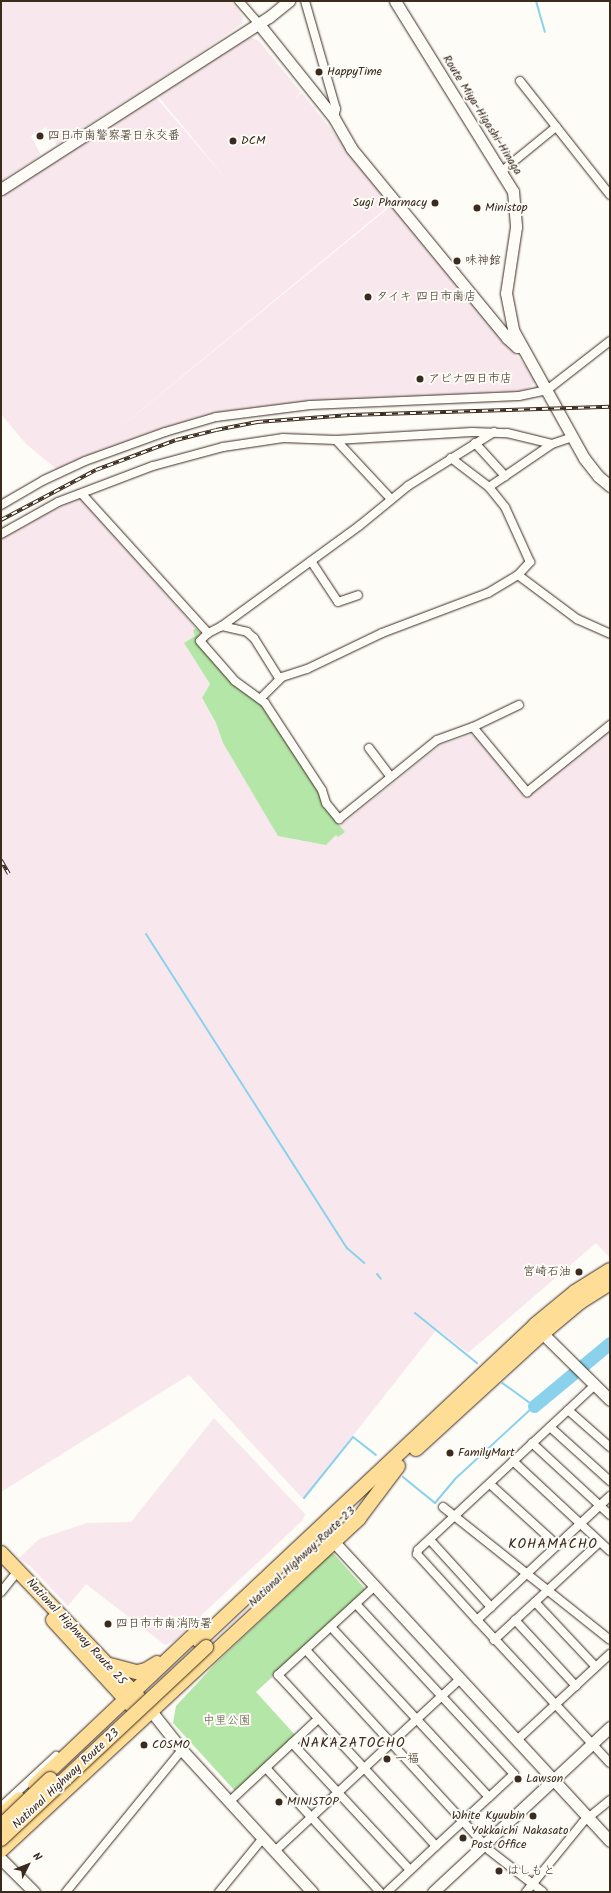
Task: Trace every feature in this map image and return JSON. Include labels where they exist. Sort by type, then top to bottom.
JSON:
[{"type":"highway","name":"National Highway Route 23","points":[[1,1839],[202,1644],[539,1330],[575,1292],[610,1270]]},
{"type":"highway","name":"National Highway Route 23","points":[[539,1330],[610,1283]]},
{"type":"highway","points":[[1,1850],[359,1518],[395,1463]]},
{"type":"highway","points":[[1,1816],[315,1522],[395,1463]]},
{"type":"highway","name":"National Highway Route 25","points":[[1,1553],[108,1664],[129,1696]]},
{"type":"highway","name":"National Highway Route 25","points":[[1,1564],[148,1715]]},
{"type":"highway","name":"National Highway Route 23","points":[[1,1826],[202,1644]]},
{"type":"highway","points":[[108,1664],[137,1672],[168,1659]]},
{"type":"street","points":[[239,1],[334,118],[352,148],[507,338],[517,347],[522,346]]},
{"type":"street","points":[[1,189],[258,23],[289,1]]},
{"type":"street","points":[[305,1],[336,108],[334,118]]},
{"type":"street","name":"Route Miya-Higashi-Hinaga","points":[[394,1],[514,192],[516,226],[506,293],[513,330],[589,466],[610,486]]},
{"type":"street","points":[[520,81],[610,194]]},
{"type":"street","points":[[502,171],[556,127]]},
{"type":"street","points":[[1,505],[44,480],[85,461],[150,436],[216,417],[310,405],[519,396],[547,390],[610,341]]},
{"type":"street","points":[[1,534],[58,502],[153,466],[208,450],[283,438],[336,440],[494,432],[518,435],[552,444]]},
{"type":"street","points":[[494,432],[451,458],[391,499],[359,526],[222,626],[208,632],[200,641],[235,681],[265,703],[322,790],[326,803],[339,819],[437,740],[472,727],[519,704]]},
{"type":"street","points":[[489,486],[552,444],[572,437]]},
{"type":"street","points":[[336,440],[391,499]]},
{"type":"street","points":[[476,443],[505,476]]},
{"type":"street","points":[[260,699],[279,678],[307,669],[382,633],[488,593],[518,575],[530,562],[505,507],[489,486],[451,458]]},
{"type":"street","points":[[82,494],[208,632]]},
{"type":"street","points":[[311,561],[338,602],[358,595]]},
{"type":"street","points":[[518,575],[577,619],[610,634]]},
{"type":"street","points":[[222,626],[247,632],[254,638],[279,678]]},
{"type":"street","points":[[472,727],[527,792],[610,725]]},
{"type":"street","points":[[369,748],[391,777]]},
{"type":"street","points":[[539,1330],[594,1386],[610,1400]]},
{"type":"street","points":[[594,1386],[455,1516],[417,1554],[494,1640],[610,1763]]},
{"type":"street","points":[[568,1410],[610,1447]]},
{"type":"street","points":[[550,1427],[610,1481]]},
{"type":"street","points":[[532,1443],[610,1515]]},
{"type":"street","points":[[513,1461],[610,1551]]},
{"type":"street","points":[[490,1484],[557,1545]]},
{"type":"street","points":[[477,1620],[610,1496]]},
{"type":"street","points":[[443,1507],[610,1640]]},
{"type":"street","points":[[430,1540],[491,1607]]},
{"type":"street","points":[[334,1542],[610,1841]]},
{"type":"street","points":[[494,1640],[600,1542]]},
{"type":"street","points":[[1,1592],[13,1576]]},
{"type":"street","points":[[374,1587],[278,1675],[436,1846]]},
{"type":"street","points":[[535,1602],[596,1667]]},
{"type":"street","points":[[356,1604],[514,1774],[387,1892]]},
{"type":"street","points":[[515,1620],[576,1686]]},
{"type":"street","points":[[331,1627],[489,1797]]},
{"type":"street","points":[[306,1650],[484,1844],[543,1892]]},
{"type":"street","points":[[516,1740],[610,1654]]},
{"type":"street","points":[[274,1851],[460,1679]]},
{"type":"street","points":[[148,1715],[312,1892]]},
{"type":"street","points":[[230,1802],[318,1719]]},
{"type":"street","points":[[1,1807],[83,1731],[100,1724]]},
{"type":"street","points":[[433,1892],[610,1727]]},
{"type":"street","points":[[292,1743],[410,1870]]},
{"type":"street","points":[[34,1892],[1,1859],[108,1758],[114,1744]]},
{"type":"street","points":[[66,1892],[182,1750]]},
{"type":"street","points":[[266,1768],[380,1892]]},
{"type":"street","points":[[526,1892],[583,1822],[589,1819],[610,1800]]},
{"type":"street","points":[[219,1892],[263,1838]]},
{"type":"shaded area","points":[[1,1],[231,1],[243,17],[242,24],[194,57],[57,145],[46,127],[31,136],[41,155],[1,181]]},
{"type":"shaded area","points":[[248,36],[259,41],[301,92],[294,99],[302,93],[391,204],[89,453],[392,205],[537,380],[528,389],[514,394],[257,407],[213,416],[90,457],[85,456],[60,472],[26,444],[1,414],[1,197],[155,96],[228,181],[157,95]]},
{"type":"shaded area","points":[[80,498],[196,628],[193,630],[196,636],[184,643],[210,684],[202,699],[216,723],[223,743],[326,845],[336,835],[344,832],[340,826],[440,745],[470,735],[475,736],[527,796],[610,729],[610,1258],[596,1243],[468,1353],[437,1329],[303,1499],[189,1375],[1,1492],[1,539],[33,519]]},
{"type":"shaded area","points":[[214,1418],[305,1514],[303,1520],[174,1641],[165,1645],[86,1584],[68,1606],[31,1567],[19,1558],[39,1539],[87,1523],[131,1522]]},
{"type":"green space","points":[[196,628],[201,633],[197,639],[238,687],[263,706],[319,791],[323,806],[345,832],[338,837],[336,835],[326,845],[278,836],[223,743],[216,723],[202,698],[210,684],[184,643],[195,636],[193,630]]},
{"type":"green space","name":"中里公園","points":[[331,1554],[334,1554],[366,1590],[256,1692],[296,1736],[236,1792],[173,1723],[176,1706],[216,1663]]},
{"type":"waterway","points":[[536,1],[545,32]]},
{"type":"waterway","points":[[146,934],[347,1248],[364,1263]]},
{"type":"waterway","points":[[377,1274],[381,1279]]},
{"type":"waterway","points":[[415,1313],[477,1363]]},
{"type":"waterway","points":[[534,1406],[610,1343]]},
{"type":"waterway","points":[[403,1477],[435,1503],[455,1479],[534,1406],[502,1383]]},
{"type":"waterway","points":[[304,1498],[353,1437],[376,1455]]},
{"type":"railway","points":[[1,520],[96,470],[176,440],[257,422],[350,415],[610,407]]},
{"type":"railway","points":[[1,860],[9,874]]},
{"type":"place","name":"HappyTime","points":[[319,72]]},
{"type":"place","name":"四日市南警察署日永交番","points":[[40,136]]},
{"type":"place","name":"DCM","points":[[233,141]]},
{"type":"place","name":"Sugi Pharmacy","points":[[435,203]]},
{"type":"place","name":"Ministop","points":[[477,208]]},
{"type":"place","name":"味神館","points":[[457,261]]},
{"type":"place","name":"タイキ 四日市南店","points":[[368,297]]},
{"type":"place","name":"アピナ四日市店","points":[[420,379]]},
{"type":"place","name":"宮崎石油","points":[[579,1272]]},
{"type":"place","name":"FamilyMart","points":[[450,1453]]},
{"type":"place","name":"四日市市南消防署","points":[[108,1624]]},
{"type":"place","name":"COSMO","points":[[144,1745]]},
{"type":"place","name":"一福","points":[[387,1759]]},
{"type":"place","name":"Lawson","points":[[518,1779]]},
{"type":"place","name":"MINISTOP","points":[[279,1802]]},
{"type":"place","name":"White Kyuubin","points":[[533,1816]]},
{"type":"place","name":"Yokkaichi Nakasato Post Office","points":[[463,1838]]},
{"type":"place","name":"はしもと","points":[[499,1871]]},
{"type":"district","name":"KOHAMACHO","points":[[553,1544]]},
{"type":"district","name":"NAKAZATOCHO","points":[[353,1743]]}]
